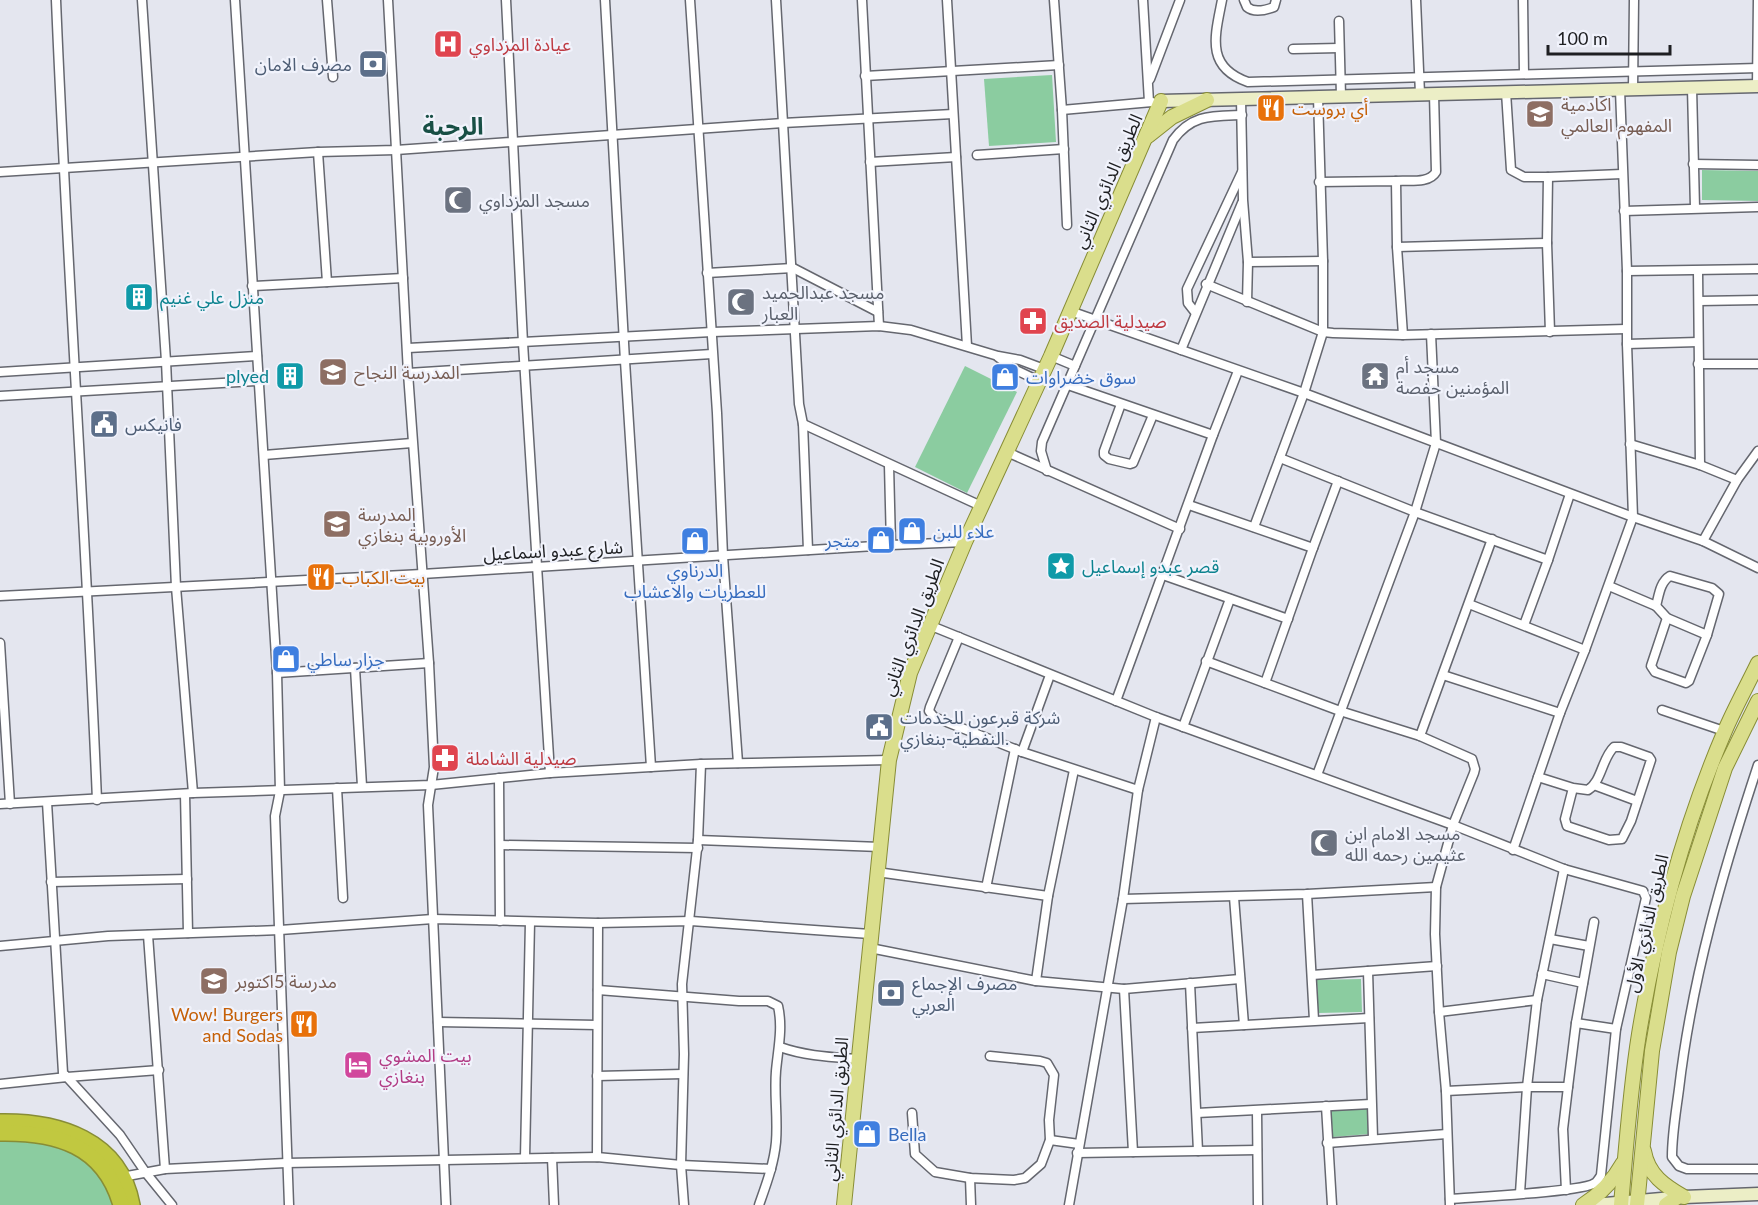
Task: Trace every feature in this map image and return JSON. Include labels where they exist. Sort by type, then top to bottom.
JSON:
[{"type":"highway","points":[[0,1122],[41,1123],[86,1139],[108,1158],[122,1178],[130,1202]]},
{"type":"highway","points":[[0,1133],[44,1135],[81,1148],[96,1159],[130,1202]]},
{"type":"main road","points":[[1155,102],[1758,86]]},
{"type":"main road","points":[[1144,139],[1172,117],[1207,100]]},
{"type":"main road","name":"الطريق الدائري الثاني","points":[[845,1204],[889,760],[910,673],[981,506],[1051,356],[1144,139],[1155,102]]},
{"type":"main road","name":"الطريق الدائري الأول","points":[[1621,1204],[1638,1045],[1655,951],[1681,851],[1724,731],[1758,663]]},
{"type":"main road","name":"الطريق الدائري الأول","points":[[1637,1203],[1652,1052],[1660,1000],[1683,896],[1725,768],[1757,704]]},
{"type":"main road","points":[[1642,1145],[1647,1162],[1656,1178],[1676,1200]]},
{"type":"main road","points":[[1583,1205],[1612,1182],[1626,1158]]},
{"type":"main road","points":[[1594,1205],[1718,1200],[1758,1194]]},
{"type":"street","points":[[56,0],[75,392],[89,591],[97,800]]},
{"type":"street","points":[[142,0],[166,361],[176,587],[189,794],[188,933]]},
{"type":"street","points":[[234,0],[277,673],[280,791],[276,816],[289,1205]]},
{"type":"street","points":[[327,0],[333,77]]},
{"type":"street","points":[[388,0],[412,443],[429,663],[434,767],[428,805],[446,1205]]},
{"type":"street","points":[[506,0],[523,343],[550,774]]},
{"type":"street","points":[[605,0],[651,767]]},
{"type":"street","points":[[690,0],[718,429],[723,556],[738,764]]},
{"type":"street","points":[[776,0],[795,328],[803,424],[808,550]]},
{"type":"street","points":[[862,0],[879,326]]},
{"type":"street","points":[[947,0],[967,346]]},
{"type":"street","points":[[1054,0],[1067,225]]},
{"type":"street","points":[[1062,110],[1155,102],[1149,82],[1143,0]]},
{"type":"street","points":[[1149,82],[1180,0]]},
{"type":"street","points":[[1222,0],[1215,40],[1217,55],[1229,74],[1248,82],[1758,68]]},
{"type":"street","points":[[1244,0],[1247,7],[1253,10],[1268,10],[1274,7],[1276,0]]},
{"type":"street","points":[[1416,0],[1420,94]]},
{"type":"street","points":[[1523,0],[1524,74]]},
{"type":"street","points":[[1633,89],[1634,0]]},
{"type":"street","points":[[1758,0],[1758,86]]},
{"type":"street","points":[[1339,21],[1341,96]]},
{"type":"street","points":[[1293,49],[1339,48]]},
{"type":"street","points":[[865,76],[1059,66]]},
{"type":"street","points":[[1692,88],[1695,208]]},
{"type":"street","points":[[1513,850],[1560,713],[1633,517],[1620,90]]},
{"type":"street","points":[[1506,92],[1510,170],[1524,177],[1622,174]]},
{"type":"street","points":[[1319,182],[1427,180],[1433,177],[1436,172],[1434,94]]},
{"type":"street","points":[[1254,527],[1304,393],[1323,332],[1318,97]]},
{"type":"street","points":[[1241,99],[1243,200],[1248,262],[1247,302]]},
{"type":"street","points":[[0,172],[318,152],[396,150],[783,123],[953,114]]},
{"type":"street","points":[[1047,471],[1041,451],[1042,442],[1173,140],[1182,128],[1192,121],[1242,115]]},
{"type":"street","points":[[977,155],[1064,149]]},
{"type":"street","points":[[318,152],[327,282]]},
{"type":"street","points":[[870,162],[956,157]]},
{"type":"street","points":[[1693,164],[1758,165]]},
{"type":"street","points":[[1195,312],[1188,303],[1187,289],[1243,170]]},
{"type":"street","points":[[1548,177],[1547,243],[1550,332]]},
{"type":"street","points":[[1396,181],[1397,247],[1403,335]]},
{"type":"street","points":[[1181,350],[1206,284],[1243,200]]},
{"type":"street","points":[[1624,211],[1758,207]]},
{"type":"street","points":[[1397,247],[1547,243]]},
{"type":"street","points":[[1248,262],[1323,261]]},
{"type":"street","points":[[708,273],[793,268],[878,312]]},
{"type":"street","points":[[1627,271],[1758,269]]},
{"type":"street","points":[[1698,271],[1700,465]]},
{"type":"street","points":[[252,286],[404,278]]},
{"type":"street","points":[[1206,284],[1323,332],[1403,335],[1626,329]]},
{"type":"street","points":[[1699,301],[1758,300]]},
{"type":"street","points":[[1070,311],[1304,393],[1570,494],[1703,541],[1758,568]]},
{"type":"street","points":[[408,348],[795,328],[879,326],[911,330],[998,356],[1020,360],[1042,375]]},
{"type":"street","points":[[1317,776],[1415,512],[1436,443],[1431,334]]},
{"type":"street","points":[[1627,344],[1698,342]]},
{"type":"street","points":[[408,373],[712,354]]},
{"type":"street","points":[[1051,356],[1075,366]]},
{"type":"street","points":[[0,372],[257,357]]},
{"type":"street","points":[[1698,364],[1758,364]]},
{"type":"street","points":[[1116,701],[1238,371]]},
{"type":"street","points":[[0,396],[257,381]]},
{"type":"street","points":[[1068,385],[1213,435]]},
{"type":"street","points":[[1121,404],[1104,451],[1104,455],[1109,459],[1133,463],[1154,415]]},
{"type":"street","points":[[803,424],[981,506]]},
{"type":"street","points":[[264,455],[412,443]]},
{"type":"street","points":[[1630,444],[1700,465],[1737,480]]},
{"type":"street","points":[[1703,541],[1737,480],[1758,451]]},
{"type":"street","points":[[1007,452],[1180,529]]},
{"type":"street","points":[[1280,458],[1415,512],[1548,560]]},
{"type":"street","points":[[889,465],[891,545]]},
{"type":"street","points":[[1265,683],[1338,481]]},
{"type":"street","points":[[1524,625],[1570,494]]},
{"type":"street","points":[[1189,505],[1313,548]]},
{"type":"street","points":[[1420,736],[1492,539]]},
{"type":"street","name":"شارع عبدو اسماعيل","points":[[0,596],[965,542]]},
{"type":"street","points":[[1163,575],[1288,619]]},
{"type":"street","points":[[1656,606],[1660,588],[1665,579],[1670,576],[1718,591],[1720,597],[1688,682],[1684,683],[1655,672],[1651,663],[1667,618]]},
{"type":"street","points":[[1609,586],[1656,606],[1667,618],[1707,635]]},
{"type":"street","points":[[1183,727],[1230,598]]},
{"type":"street","points":[[1469,604],[1585,650]]},
{"type":"street","points":[[929,625],[1156,717],[1453,825],[1513,850],[1564,868],[1641,890],[1646,898],[1616,1029],[1601,1175],[1596,1183],[1566,1190],[1450,1202],[1446,1091],[1435,934],[1436,886],[1453,825],[1474,773],[1472,759],[1420,736],[1340,711],[1206,661]]},
{"type":"street","points":[[959,637],[930,707],[931,715],[1019,751],[1138,790]]},
{"type":"street","points":[[0,643],[10,804]]},
{"type":"street","points":[[277,673],[429,663]]},
{"type":"street","points":[[355,668],[362,786]]},
{"type":"street","points":[[986,888],[1019,751],[1050,675]]},
{"type":"street","points":[[1443,675],[1560,713]]},
{"type":"street","points":[[1662,710],[1724,731]]},
{"type":"street","points":[[1069,1205],[1123,899],[1138,790],[1156,717]]},
{"type":"street","points":[[1538,777],[1588,790],[1594,785],[1609,751],[1614,747],[1621,747],[1649,757],[1651,760],[1631,822],[1624,836],[1617,841],[1567,826],[1565,819],[1574,788]]},
{"type":"street","points":[[0,804],[362,786],[431,785],[701,764],[889,760]]},
{"type":"street","points":[[684,1205],[681,1165],[684,1074],[682,997],[698,844],[701,764]]},
{"type":"street","points":[[1758,765],[1700,965],[1682,1058],[1672,1157],[1678,1166],[1687,1169],[1758,1168]]},
{"type":"street","points":[[1036,981],[1048,896],[1074,770]]},
{"type":"street","points":[[499,778],[500,921]]},
{"type":"street","points":[[1594,785],[1637,801]]},
{"type":"street","points":[[337,788],[343,898]]},
{"type":"street","points":[[47,802],[62,1067],[67,1077],[120,1135],[172,1205]]},
{"type":"street","points":[[500,845],[698,844],[880,848]]},
{"type":"street","points":[[1520,1193],[1527,1087],[1537,1000],[1564,868]]},
{"type":"street","points":[[877,872],[1048,896]]},
{"type":"street","points":[[51,882],[187,879]]},
{"type":"street","points":[[1123,899],[1307,894],[1436,886]]},
{"type":"street","points":[[1307,894],[1314,1020]]},
{"type":"street","points":[[1234,897],[1244,1025]]},
{"type":"street","points":[[0,946],[148,935],[280,930],[433,920],[598,923],[690,921],[870,941],[1036,981],[1124,989],[1240,979]]},
{"type":"street","points":[[525,1158],[530,922]]},
{"type":"street","points":[[1566,1190],[1563,1129],[1576,1023],[1594,922]]},
{"type":"street","points":[[597,1157],[598,923]]},
{"type":"street","points":[[148,935],[165,1169]]},
{"type":"street","points":[[1550,939],[1589,946]]},
{"type":"street","points":[[1312,975],[1437,966]]},
{"type":"street","points":[[1368,970],[1373,1138]]},
{"type":"street","points":[[1542,974],[1583,983]]},
{"type":"street","points":[[1190,983],[1198,1150]]},
{"type":"street","points":[[1124,989],[1133,1152]]},
{"type":"street","points":[[598,990],[768,1001],[778,1006],[781,1017],[776,1072],[776,1139],[771,1169],[759,1205]]},
{"type":"street","points":[[1439,1012],[1537,1000]]},
{"type":"street","points":[[1192,1028],[1370,1018]]},
{"type":"street","points":[[438,1022],[597,1025]]},
{"type":"street","points":[[1576,1023],[1616,1029]]},
{"type":"street","points":[[780,1047],[792,1052],[858,1059]]},
{"type":"street","points":[[912,1113],[915,1154],[935,1172],[970,1178],[1014,1180],[1024,1178],[1041,1164],[1050,1140],[1048,1120],[1054,1074],[1052,1068],[1040,1061],[990,1056]]},
{"type":"street","points":[[0,1084],[159,1070]]},
{"type":"street","points":[[597,1076],[684,1074]]},
{"type":"street","points":[[1446,1091],[1568,1087]]},
{"type":"street","points":[[1197,1113],[1371,1104]]},
{"type":"street","points":[[1326,1106],[1332,1205]]},
{"type":"street","points":[[1257,1111],[1258,1205]]},
{"type":"street","points":[[1327,1143],[1447,1134]]},
{"type":"street","points":[[1050,1140],[1078,1148],[1133,1152],[1257,1150]]},
{"type":"street","points":[[122,1178],[165,1169],[286,1163],[597,1157],[681,1165],[771,1169]]},
{"type":"street","points":[[552,1158],[554,1205]]},
{"type":"street","points":[[970,1178],[971,1205]]},
{"type":"green space","points":[[1052,75],[1056,142],[989,146],[984,79]]},
{"type":"green space","points":[[1702,170],[1758,171],[1758,201],[1702,200]]},
{"type":"green space","points":[[965,366],[1017,392],[967,493],[915,467]]},
{"type":"green space","points":[[1361,979],[1362,1012],[1318,1013],[1317,980]]},
{"type":"green space","points":[[1367,1108],[1369,1134],[1333,1137],[1331,1111]]},
{"type":"green space","points":[[0,1140],[41,1142],[62,1147],[81,1156],[105,1181],[114,1205],[0,1205]]},
{"type":"place","name":"عيادة المزداوي","points":[[448,44]]},
{"type":"place","name":"مصرف الامان","points":[[373,64]]},
{"type":"place","name":"أي بروست","points":[[1271,108]]},
{"type":"place","name":"اكادمية المفهوم العالمي","points":[[1540,114]]},
{"type":"place","name":"مسجد المزداوي","points":[[458,200]]},
{"type":"place","name":"منزل علي غنيم","points":[[139,297]]},
{"type":"place","name":"مسجد عبدالحميد العبار","points":[[741,302]]},
{"type":"place","name":"صيدلية الصديق","points":[[1033,321]]},
{"type":"place","name":"المدرسة النجاح","points":[[333,372]]},
{"type":"place","name":"plyed","points":[[290,376]]},
{"type":"place","name":"مسجد أم المؤمنين حفصة","points":[[1375,376]]},
{"type":"place","name":"سوق خضراوات","points":[[1005,377]]},
{"type":"place","name":"فانيكس","points":[[104,424]]},
{"type":"place","name":"المدرسة الأوروبية بنغازي","points":[[337,524]]},
{"type":"place","name":"علاء للبن","points":[[912,531]]},
{"type":"place","name":"متجر","points":[[881,540]]},
{"type":"place","name":"الدرناوي للعطريات والاعشاب","points":[[695,541]]},
{"type":"place","name":"قصر عبدو إسماعيل","points":[[1061,566]]},
{"type":"place","name":"بيت الكباب","points":[[321,577]]},
{"type":"place","name":"جزار ساطي","points":[[286,659]]},
{"type":"place","name":"شركة قبرعون للخدمات النفطية-بنغازي.","points":[[879,727]]},
{"type":"place","name":"صيدلية الشاملة","points":[[445,758]]},
{"type":"place","name":"مسجد الامام ابن عثيمين رحمه الله","points":[[1324,843]]},
{"type":"place","name":"مدرسة 5اكتوبر","points":[[214,981]]},
{"type":"place","name":"مصرف الإجماع العربي","points":[[891,993]]},
{"type":"place","name":"Wow! Burgers and Sodas","points":[[304,1024]]},
{"type":"place","name":"بيت المشوي بنغازي","points":[[358,1065]]},
{"type":"place","name":"Bella","points":[[867,1134]]},
{"type":"district","name":"الرحبة","points":[[453,125]]}]
